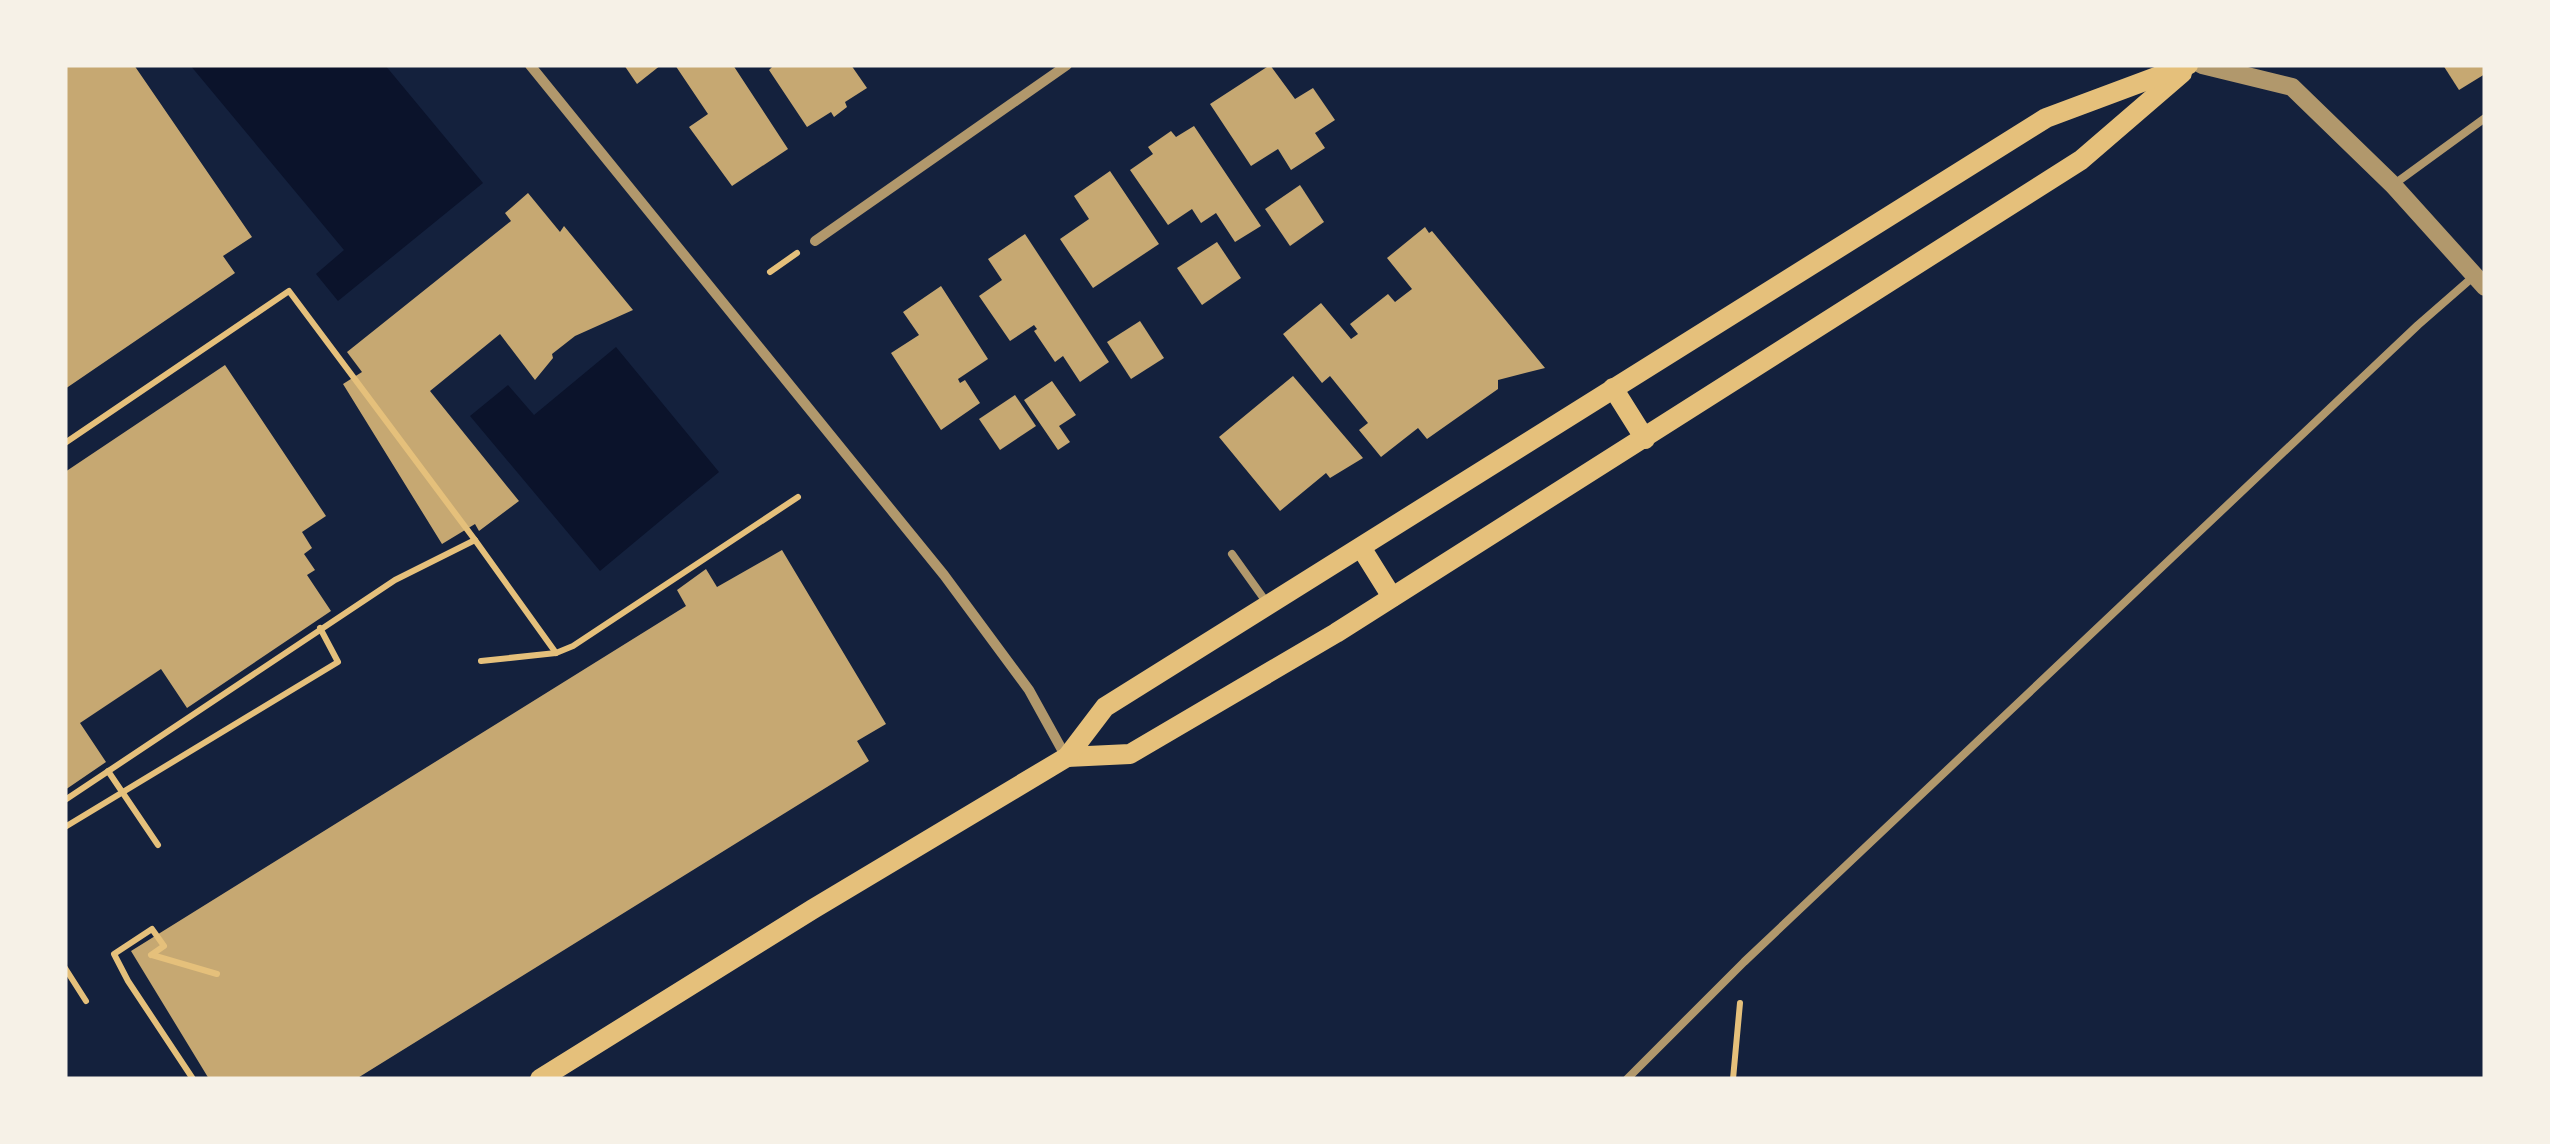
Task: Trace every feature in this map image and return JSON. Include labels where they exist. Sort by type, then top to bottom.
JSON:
[{"type":"main road","points":[[1067,758],[1130,754],[1392,597],[2081,160],[2189,65]]},
{"type":"main road","points":[[540,1079],[813,909],[1067,758],[1105,706],[2046,118],[2189,65]]},
{"type":"main road","points":[[1613,388],[1645,439]]},
{"type":"main road","points":[[1362,548],[1392,597]]},
{"type":"street","points":[[530,65],[944,575],[1029,690],[1067,758]]},
{"type":"street","points":[[815,241],[1067,65]]},
{"type":"street","points":[[2202,65],[2292,88],[2392,185],[2480,282]]},
{"type":"lane","points":[[2392,185],[2485,118]]},
{"type":"lane","points":[[1627,1079],[1744,962],[2418,325],[2480,282]]},
{"type":"lane","points":[[1232,554],[1268,604]]},
{"type":"path","points":[[65,444],[289,291],[556,653]]},
{"type":"path","points":[[349,372],[357,366]]},
{"type":"path","points":[[481,661],[556,653],[574,646],[798,496]]},
{"type":"path","points":[[65,800],[320,628],[437,556],[474,540]]},
{"type":"path","points":[[65,827],[338,662],[320,628]]},
{"type":"path","points":[[108,771],[158,845]]},
{"type":"path","points":[[193,1079],[114,954],[152,929],[164,946],[151,955],[217,974]]},
{"type":"path","points":[[1733,1079],[1744,962]]},
{"type":"path","points":[[65,968],[86,1001]]},
{"type":"water","points":[[190,65],[385,65],[483,183],[338,301],[316,274],[344,250]]},
{"type":"water","points":[[616,347],[719,472],[600,571],[470,416],[508,385],[534,415]]},
{"type":"building","points":[[65,65],[134,65],[252,237],[223,256],[235,273],[65,389]]},
{"type":"building","points":[[624,65],[661,65],[637,84]]},
{"type":"building","points":[[675,65],[733,65],[788,149],[732,186],[689,127],[708,114]]},
{"type":"building","points":[[774,65],[851,65],[867,88],[845,102],[847,107],[834,117],[831,112],[807,127],[769,70]]},
{"type":"building","points":[[1270,65],[1295,99],[1313,88],[1335,120],[1315,133],[1325,148],[1291,170],[1278,149],[1251,166],[1210,104]]},
{"type":"building","points":[[2443,65],[2485,65],[2485,74],[2459,90]]},
{"type":"building","points":[[1194,126],[1261,226],[1235,242],[1216,213],[1201,223],[1192,209],[1168,225],[1130,170],[1153,154],[1148,147],[1171,131],[1176,137]]},
{"type":"building","points":[[1110,171],[1159,244],[1093,288],[1060,239],[1089,219],[1074,196]]},
{"type":"building","points":[[1300,185],[1324,222],[1290,246],[1265,209]]},
{"type":"building","points":[[528,193],[560,232],[564,226],[633,310],[575,336],[552,354],[553,358],[535,380],[500,334],[430,391],[519,501],[479,531],[475,524],[442,544],[343,384],[362,372],[347,352],[511,221],[505,213]]},
{"type":"building","points":[[1425,227],[1545,368],[1498,380],[1498,389],[1427,439],[1418,428],[1381,457],[1359,430],[1368,423],[1330,376],[1322,383],[1283,334],[1321,303],[1351,339],[1358,334],[1350,324],[1388,294],[1395,302],[1412,289],[1387,258]]},
{"type":"building","points":[[1025,234],[1109,362],[1080,382],[1063,356],[1055,362],[1034,325],[1010,341],[979,296],[1002,280],[988,259]]},
{"type":"building","points":[[1217,242],[1241,278],[1202,305],[1177,268]]},
{"type":"building","points":[[941,286],[988,359],[958,379],[960,383],[965,380],[980,403],[941,430],[891,353],[919,335],[903,312]]},
{"type":"building","points":[[1140,321],[1164,358],[1131,379],[1107,342]]},
{"type":"building","points":[[225,365],[326,516],[302,532],[312,548],[304,554],[315,570],[307,575],[331,611],[187,708],[161,669],[80,723],[106,762],[65,790],[65,472]]},
{"type":"building","points":[[1293,376],[1363,458],[1330,478],[1326,473],[1280,511],[1219,437]]},
{"type":"building","points":[[1052,381],[1076,415],[1059,426],[1070,442],[1058,450],[1024,400]]},
{"type":"building","points":[[1015,395],[1036,426],[1000,450],[979,419]]},
{"type":"building","points":[[782,550],[886,724],[857,741],[869,761],[356,1079],[209,1079],[131,951],[686,606],[677,590],[706,569],[717,587]]}]
